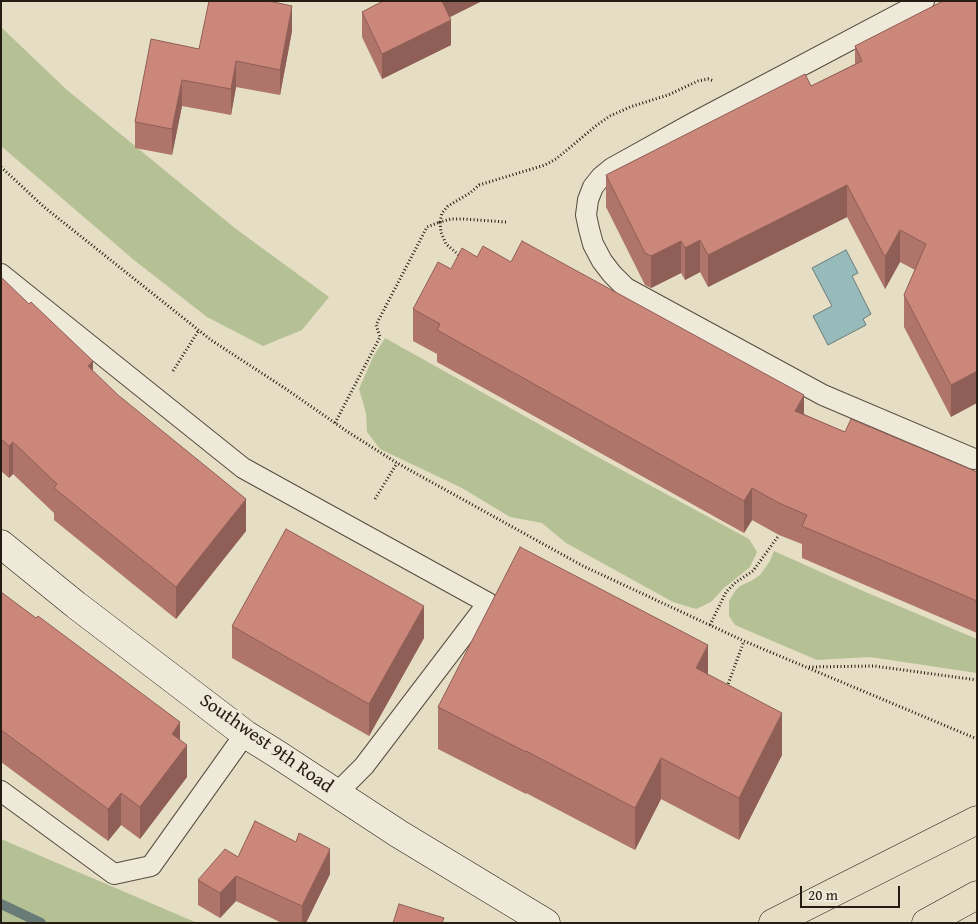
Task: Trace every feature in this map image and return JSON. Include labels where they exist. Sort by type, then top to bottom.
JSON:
[{"type":"main road","points":[[773,923],[977,820]]},
{"type":"main road","points":[[926,923],[977,895]]},
{"type":"street","name":"Southwest 9th Road","points":[[1,544],[245,734],[398,834],[546,923]]},
{"type":"lane","points":[[924,1],[612,168],[593,187],[588,200],[586,215],[589,230],[602,261],[626,288],[823,395],[974,459]]},
{"type":"lane","points":[[1,274],[243,468],[488,603],[364,766],[337,793]]},
{"type":"lane","points":[[1,791],[114,874],[151,866],[245,734]]},
{"type":"path","points":[[465,259],[446,244],[441,232],[440,222],[442,213],[448,206],[470,193],[479,185],[545,165],[556,159],[610,116],[630,107],[668,95],[698,81],[714,80],[720,87]]},
{"type":"path","points":[[1,167],[44,207],[211,340],[397,463],[583,566],[744,641],[977,739]]},
{"type":"path","points":[[335,423],[380,337],[376,325],[427,227],[440,222],[463,219],[506,222]]},
{"type":"path","points":[[173,372],[199,330]]},
{"type":"path","points":[[375,499],[397,463]]},
{"type":"path","points":[[710,625],[726,592],[736,582],[753,571],[779,535]]},
{"type":"path","points":[[726,690],[744,641]]},
{"type":"path","points":[[806,667],[874,666],[977,680]]},
{"type":"green space","points":[[1,27],[67,90],[236,229],[329,297],[302,330],[263,346],[207,317],[134,260],[1,146]]},
{"type":"green space","points":[[385,338],[749,539],[757,552],[750,567],[724,588],[711,602],[696,609],[673,602],[566,543],[542,523],[510,517],[462,488],[380,449],[367,432],[366,413],[359,389],[373,357]]},
{"type":"green space","points":[[774,551],[977,639],[977,673],[870,657],[817,660],[735,625],[729,616],[729,601],[740,586],[760,575],[770,561]]},
{"type":"green space","points":[[1,839],[195,922],[198,923],[1,923]]},
{"type":"water","points":[[846,250],[858,273],[852,276],[871,314],[863,319],[866,325],[828,345],[813,316],[832,306],[812,268]]},
{"type":"building","points":[[209,1],[269,1],[292,6],[280,70],[236,61],[231,89],[182,80],[172,129],[135,122],[151,39],[199,49]]},
{"type":"building","points":[[383,1],[442,1],[451,20],[382,54],[362,12]]},
{"type":"building","points":[[943,1],[977,1],[977,371],[951,385],[904,295],[926,244],[900,230],[885,257],[847,185],[708,255],[700,240],[685,248],[681,241],[651,256],[645,253],[606,175],[805,74],[811,86],[862,61],[855,46]]},
{"type":"building","points":[[522,241],[804,395],[795,411],[845,432],[851,419],[977,472],[977,601],[802,526],[807,515],[779,503],[752,488],[744,501],[437,330],[440,324],[413,309],[438,262],[451,269],[462,248],[477,257],[483,246],[511,262]]},
{"type":"building","points":[[1,277],[29,304],[31,302],[93,361],[88,366],[118,395],[246,499],[176,587],[54,488],[57,484],[13,442],[9,446],[1,439]]},
{"type":"building","points":[[286,529],[424,606],[369,704],[232,626]]},
{"type":"building","points":[[520,547],[708,645],[696,668],[782,713],[739,798],[661,758],[635,808],[438,707]]},
{"type":"building","points":[[1,592],[36,618],[38,616],[180,722],[172,734],[187,745],[140,807],[121,793],[108,809],[1,730]]},
{"type":"building","points":[[255,821],[296,842],[299,833],[330,849],[302,906],[236,876],[220,893],[198,880],[225,849],[238,857]]},
{"type":"building","points":[[399,904],[444,918],[442,923],[393,923]]},
{"type":"waterway","points":[[1,904],[41,923]]}]
